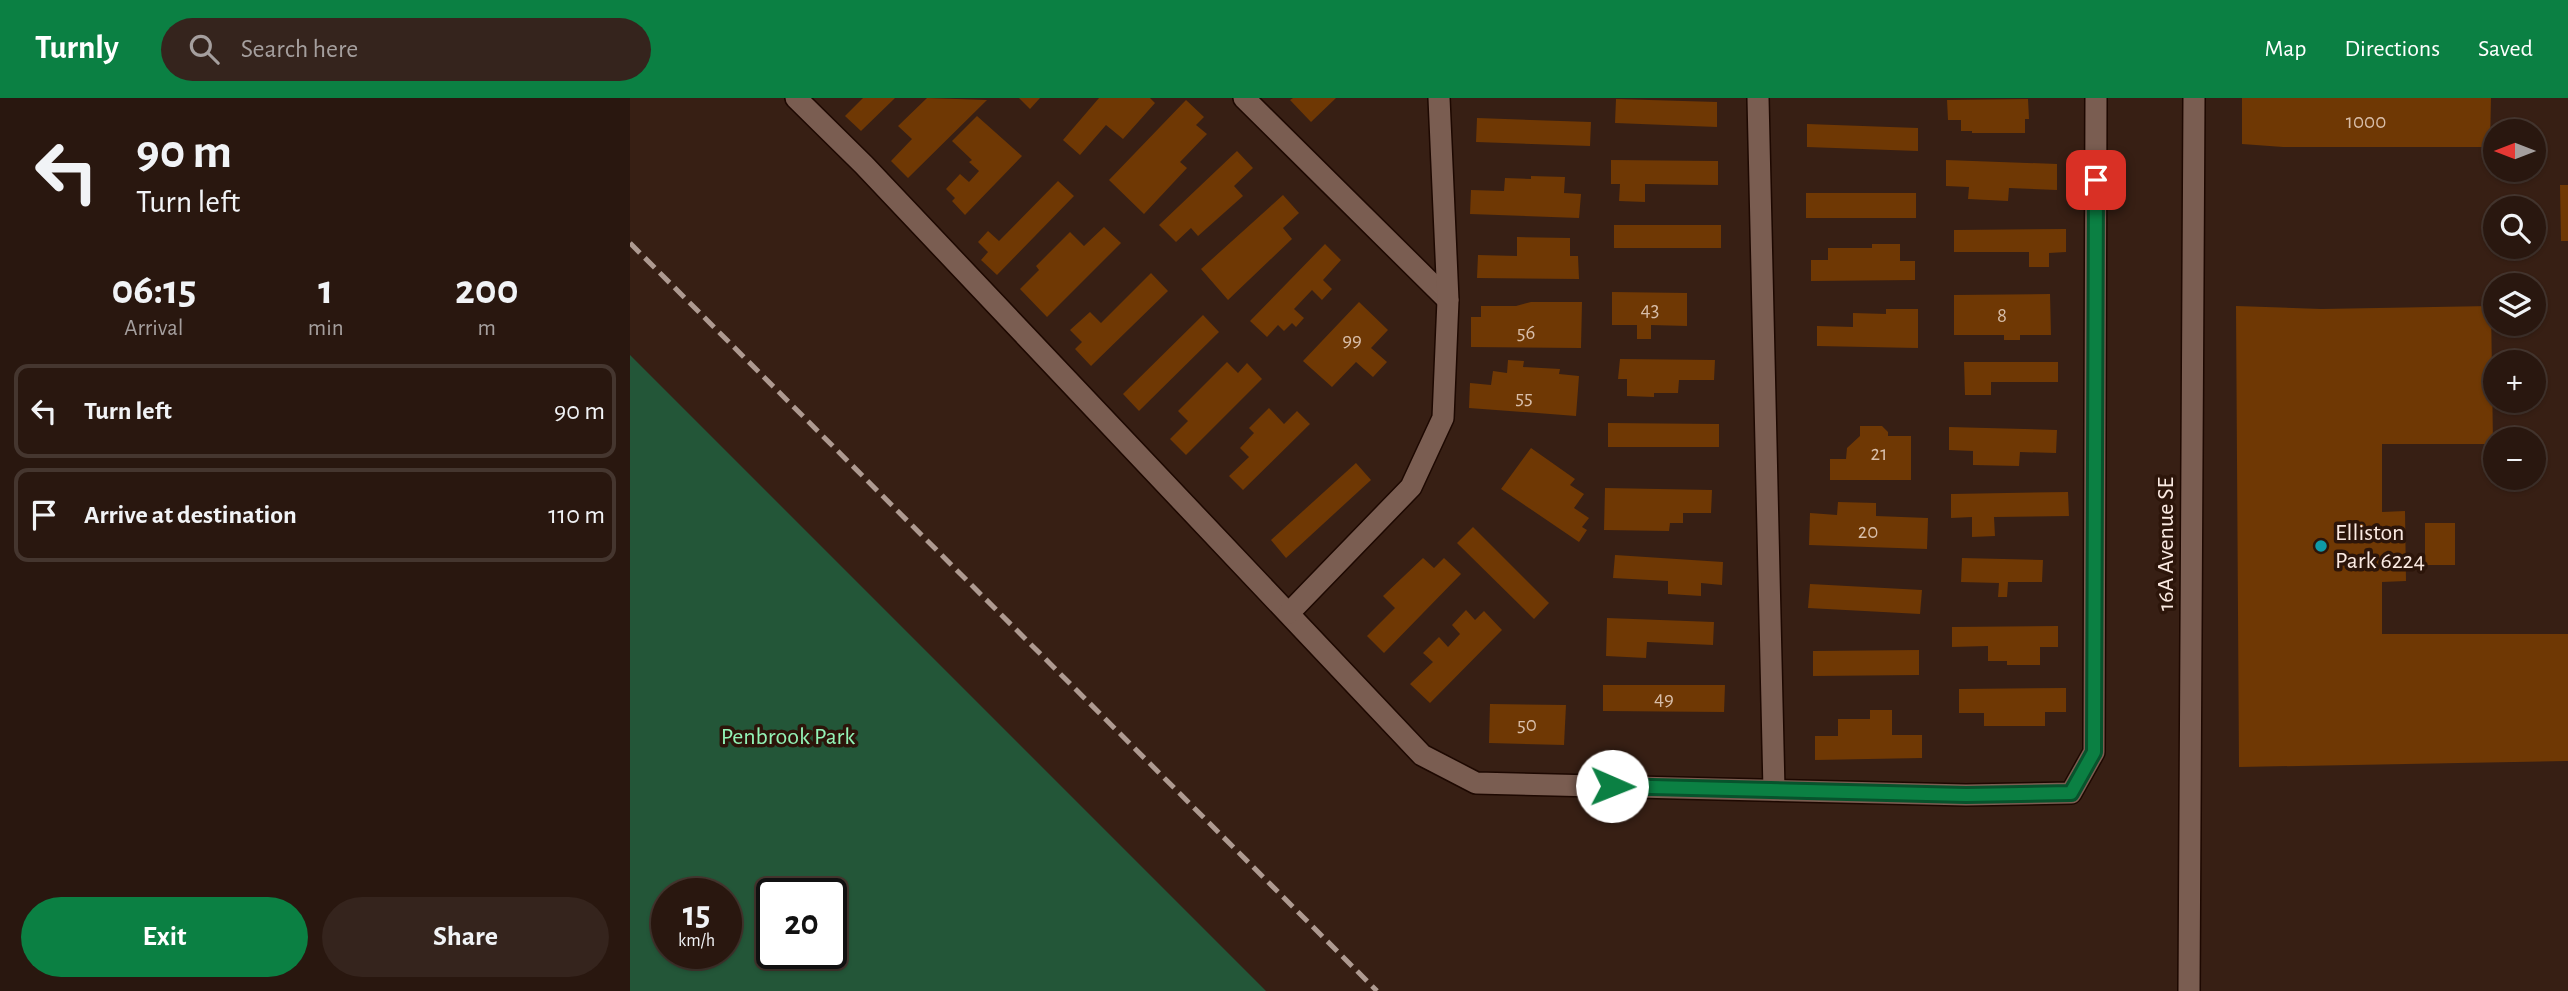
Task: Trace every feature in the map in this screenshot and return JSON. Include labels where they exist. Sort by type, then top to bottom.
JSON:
[{"type":"street","points":[[796,98],[864,165],[1422,755],[1476,783],[1966,795],[2071,793],[2094,752],[2096,98]]},
{"type":"street","points":[[1244,98],[1448,300]]},
{"type":"street","points":[[1289,613],[1411,487],[1443,418],[1448,300],[1439,98]]},
{"type":"street","points":[[1758,98],[1774,790]]},
{"type":"street","name":"16A Avenue SE","points":[[2189,991],[2194,98]]},
{"type":"green space","name":"Penbrook Park","points":[[630,355],[1266,991],[630,991]]},
{"type":"building","points":[[863,98],[895,98],[861,131],[845,116]]},
{"type":"building","points":[[927,98],[987,100],[908,178],[891,161],[912,139],[898,126]]},
{"type":"building","points":[[1019,98],[1040,98],[1030,109]]},
{"type":"building","points":[[1099,98],[1150,98],[1155,103],[1123,139],[1106,125],[1080,155],[1063,140]]},
{"type":"building","points":[[1336,98],[1311,122],[1290,100]]},
{"type":"building","points":[[2242,98],[2491,98],[2491,119],[2483,119],[2483,147],[2283,147],[2242,144]]},
{"type":"building","points":[[1616,99],[1717,102],[1717,127],[1615,123]]},
{"type":"building","points":[[2028,99],[2029,119],[2025,119],[2025,133],[1972,133],[1961,131],[1961,120],[1948,120],[1947,100]]},
{"type":"building","points":[[1186,100],[1204,117],[1196,125],[1207,134],[1180,162],[1187,168],[1144,214],[1109,180]]},
{"type":"building","points":[[977,116],[1022,156],[965,215],[952,201],[955,198],[946,189],[960,174],[969,182],[979,171],[969,162],[972,160],[952,141]]},
{"type":"building","points":[[1477,118],[1591,122],[1590,146],[1476,142]]},
{"type":"building","points":[[1807,124],[1918,128],[1918,151],[1807,147]]},
{"type":"building","points":[[1237,151],[1253,168],[1234,186],[1243,196],[1198,236],[1191,228],[1176,242],[1159,225]]},
{"type":"building","points":[[1611,160],[1718,161],[1718,185],[1645,184],[1645,202],[1619,201],[1620,184],[1611,184]]},
{"type":"building","points":[[1946,160],[2057,164],[2057,190],[2009,188],[2008,201],[1968,199],[1969,187],[1946,186]]},
{"type":"building","points":[[1531,176],[1565,177],[1564,193],[1581,194],[1579,218],[1470,214],[1471,190],[1504,191],[1505,178],[1531,179]]},
{"type":"building","points":[[1058,181],[1074,196],[997,275],[981,260],[988,252],[978,242],[988,231],[999,241]]},
{"type":"building","points":[[2560,185],[2568,185],[2568,241],[2561,241]]},
{"type":"building","points":[[1806,193],[1916,193],[1916,218],[1806,218]]},
{"type":"building","points":[[1283,195],[1299,213],[1283,228],[1292,239],[1228,300],[1201,269]]},
{"type":"building","points":[[1614,225],[1721,225],[1721,248],[1614,248]]},
{"type":"building","points":[[1104,227],[1121,243],[1047,317],[1020,289],[1039,270],[1036,266],[1070,232],[1084,246]]},
{"type":"building","points":[[2066,229],[2066,252],[2049,253],[2049,267],[2029,267],[2029,252],[1954,252],[1954,230]]},
{"type":"building","points":[[1517,237],[1570,238],[1570,256],[1578,256],[1579,279],[1477,278],[1478,255],[1517,256]]},
{"type":"building","points":[[1325,244],[1341,260],[1323,280],[1332,289],[1322,300],[1312,290],[1294,309],[1304,318],[1296,327],[1292,323],[1284,331],[1278,325],[1267,337],[1250,321]]},
{"type":"building","points":[[1872,244],[1900,244],[1900,261],[1915,261],[1915,280],[1811,281],[1811,260],[1828,260],[1828,248],[1872,248]]},
{"type":"building","points":[[1151,273],[1168,291],[1091,366],[1075,349],[1082,342],[1070,330],[1090,312],[1101,323]]},
{"type":"building","points":[[1612,292],[1687,293],[1687,326],[1651,325],[1651,339],[1637,339],[1637,325],[1612,325]]},
{"type":"building","points":[[2050,294],[2051,335],[2020,335],[2020,340],[2004,340],[2004,335],[1954,335],[1954,295]]},
{"type":"building","points":[[1359,302],[1388,330],[1371,348],[1387,362],[1373,377],[1356,362],[1332,387],[1303,361]]},
{"type":"building","points":[[1531,302],[1582,302],[1581,348],[1471,347],[1471,317],[1481,317],[1481,306],[1516,306]]},
{"type":"building","name":"Elliston Park 6224","points":[[2236,306],[2321,309],[2483,306],[2483,336],[2491,336],[2492,350],[2483,350],[2483,413],[2493,413],[2493,427],[2483,427],[2483,444],[2382,444],[2382,512],[2405,511],[2406,581],[2382,582],[2382,634],[2568,634],[2568,761],[2239,767]]},
{"type":"building","points":[[1886,309],[1918,309],[1918,348],[1817,346],[1817,326],[1853,327],[1853,313],[1886,314]]},
{"type":"building","points":[[1203,315],[1219,332],[1139,411],[1123,394]]},
{"type":"building","points":[[1620,359],[1715,360],[1714,380],[1679,380],[1678,393],[1654,393],[1654,397],[1627,396],[1627,379],[1618,379]]},
{"type":"building","points":[[1508,360],[1524,361],[1523,367],[1560,369],[1559,374],[1579,376],[1576,416],[1469,408],[1470,383],[1491,385],[1493,371],[1507,373]]},
{"type":"building","points":[[1227,362],[1238,373],[1247,363],[1262,379],[1186,455],[1170,439],[1188,421],[1178,411]]},
{"type":"building","points":[[1964,362],[2058,362],[2058,382],[1991,382],[1991,395],[1965,395]]},
{"type":"building","points":[[1269,408],[1284,424],[1297,411],[1310,424],[1243,490],[1229,476],[1249,457],[1240,448],[1254,433],[1249,428]]},
{"type":"building","points":[[1608,423],[1719,424],[1719,447],[1608,447]]},
{"type":"building","points":[[1860,426],[1882,426],[1888,436],[1911,436],[1911,480],[1830,480],[1830,459],[1846,459],[1847,448],[1860,436]]},
{"type":"building","points":[[1949,427],[2057,430],[2056,453],[2020,452],[2019,466],[1973,465],[1973,451],[1949,450]]},
{"type":"building","points":[[1531,448],[1575,479],[1570,485],[1584,494],[1574,508],[1589,518],[1582,527],[1587,530],[1579,542],[1501,489]]},
{"type":"building","points":[[1356,463],[1371,480],[1286,558],[1271,540]]},
{"type":"building","points":[[1605,488],[1712,490],[1711,513],[1683,513],[1683,523],[1670,523],[1669,531],[1604,530]]},
{"type":"building","points":[[2068,492],[2069,516],[1994,517],[1995,536],[1972,537],[1972,517],[1951,518],[1951,494]]},
{"type":"building","points":[[1838,502],[1876,503],[1876,516],[1928,518],[1927,549],[1809,545],[1810,513],[1837,515]]},
{"type":"building","points":[[2425,523],[2455,523],[2455,565],[2425,565]]},
{"type":"building","points":[[1473,527],[1549,603],[1534,619],[1457,543]]},
{"type":"building","points":[[1615,555],[1723,562],[1722,585],[1701,583],[1701,596],[1668,594],[1668,581],[1613,578]]},
{"type":"building","points":[[1423,558],[1434,568],[1444,558],[1461,574],[1384,653],[1367,636],[1395,608],[1383,596]]},
{"type":"building","points":[[1962,558],[2043,560],[2042,582],[2008,582],[2007,597],[1998,597],[1999,583],[1961,582]]},
{"type":"building","points":[[1810,584],[1922,590],[1920,614],[1808,608]]},
{"type":"building","points":[[1466,610],[1475,620],[1484,611],[1502,630],[1430,703],[1410,684],[1433,662],[1423,653],[1439,637],[1448,647],[1460,634],[1452,625]]},
{"type":"building","points":[[1607,618],[1714,622],[1713,645],[1647,642],[1646,658],[1606,656]]},
{"type":"building","points":[[2058,626],[2058,647],[2040,647],[2040,665],[2007,665],[2007,661],[1988,661],[1988,646],[1952,647],[1952,627]]},
{"type":"building","points":[[1919,650],[1919,675],[1813,676],[1813,651]]},
{"type":"building","points":[[1603,685],[1725,685],[1724,712],[1603,711]]},
{"type":"building","points":[[2066,688],[2066,712],[2045,712],[2045,726],[1984,726],[1984,713],[1959,713],[1959,689]]},
{"type":"building","points":[[1490,704],[1566,705],[1564,745],[1489,743]]},
{"type":"building","points":[[1870,710],[1892,710],[1892,735],[1922,735],[1922,758],[1815,760],[1815,736],[1838,736],[1838,719],[1870,719]]},
{"type":"railway","points":[[630,243],[1377,991]]},
{"type":"place","name":"Elliston Park 6224","points":[[2321,546]]},
{"type":"route","points":[[1612,786],[1966,795],[2071,793],[2094,752],[2096,180]]}]
